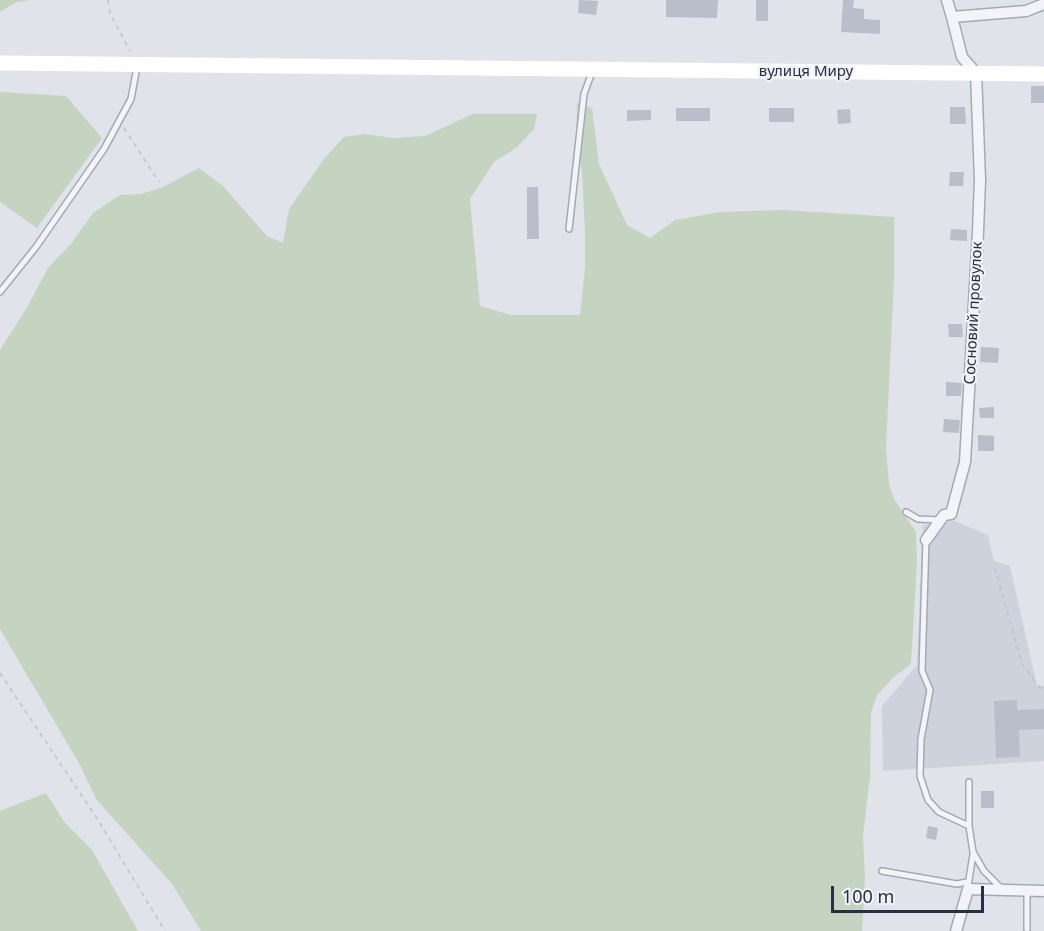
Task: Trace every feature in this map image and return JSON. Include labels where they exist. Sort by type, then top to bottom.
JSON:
[{"type":"street","points":[[947,0],[962,57],[976,73]]},
{"type":"street","points":[[952,17],[1026,11],[1044,4]]},
{"type":"street","name":"вулиця Миру","points":[[0,63],[567,71],[1044,74]]},
{"type":"street","name":"Сосновий провулок","points":[[926,540],[939,520],[944,515],[951,514],[958,492],[968,431],[980,180],[976,73]]},
{"type":"street","points":[[956,931],[968,886],[1044,891]]},
{"type":"lane","points":[[0,292],[75,194],[121,119],[131,99],[137,65]]},
{"type":"lane","points":[[569,229],[584,94],[592,71]]},
{"type":"lane","points":[[906,512],[918,519],[939,520]]},
{"type":"lane","points":[[926,540],[922,671],[930,690],[921,739],[920,776],[928,800],[939,812],[969,826]]},
{"type":"lane","points":[[882,872],[968,886],[973,852],[969,826],[969,782]]},
{"type":"lane","points":[[973,852],[980,866],[1002,889]]},
{"type":"lane","points":[[1026,890],[1027,929]]},
{"type":"path","points":[[108,0],[110,13],[137,65]]},
{"type":"path","points":[[121,119],[136,148],[159,182]]},
{"type":"path","points":[[995,568],[1022,664],[1044,693]]},
{"type":"path","points":[[0,673],[96,816],[165,931]]},
{"type":"shaded area","points":[[955,521],[988,535],[994,561],[1010,566],[1037,686],[1044,686],[1044,761],[883,771],[882,706],[917,665],[923,525]]},
{"type":"green space","points":[[0,0],[31,0],[17,2],[0,12]]},
{"type":"green space","points":[[0,92],[66,96],[102,138],[37,228],[0,202]]},
{"type":"green space","points":[[577,103],[592,108],[599,164],[627,225],[650,238],[675,220],[720,212],[784,210],[894,217],[894,280],[886,448],[889,484],[894,499],[916,532],[917,562],[911,664],[895,676],[877,695],[871,713],[870,776],[863,836],[865,877],[862,931],[201,931],[172,884],[96,799],[80,765],[0,629],[0,350],[48,268],[71,244],[93,213],[120,195],[141,194],[163,187],[199,168],[223,186],[267,236],[283,243],[289,209],[324,159],[344,137],[364,134],[394,138],[425,136],[473,114],[537,114],[534,129],[516,148],[494,162],[470,199],[480,306],[511,315],[580,315],[585,268],[585,233],[582,171],[576,140]]},
{"type":"green space","points":[[46,793],[65,823],[92,850],[138,931],[0,931],[0,811]]},
{"type":"building","points":[[579,0],[598,1],[596,15],[578,13]]},
{"type":"building","points":[[666,0],[718,0],[717,18],[666,17]]},
{"type":"building","points":[[756,0],[768,0],[768,21],[756,21]]},
{"type":"building","points":[[843,0],[854,0],[853,8],[864,9],[864,19],[880,20],[880,34],[841,32]]},
{"type":"building","points":[[1031,86],[1044,86],[1044,103],[1031,103]]},
{"type":"building","points":[[950,107],[965,107],[966,124],[950,124]]},
{"type":"building","points":[[676,108],[710,108],[710,121],[676,121]]},
{"type":"building","points":[[769,108],[794,108],[794,122],[769,122]]},
{"type":"building","points":[[850,109],[851,123],[838,124],[837,110]]},
{"type":"building","points":[[627,110],[651,110],[651,120],[627,121]]},
{"type":"building","points":[[950,172],[964,172],[963,186],[949,186]]},
{"type":"building","points":[[527,187],[538,187],[539,239],[527,239]]},
{"type":"building","points":[[951,229],[967,230],[967,241],[950,240]]},
{"type":"building","points":[[948,324],[962,324],[963,337],[949,337]]},
{"type":"building","points":[[981,347],[999,348],[998,363],[980,362]]},
{"type":"building","points":[[946,382],[962,383],[961,396],[946,396]]},
{"type":"building","points":[[994,407],[994,418],[980,418],[979,408]]},
{"type":"building","points":[[944,419],[960,420],[959,433],[943,432]]},
{"type":"building","points":[[978,435],[994,436],[994,451],[978,451]]},
{"type":"building","points":[[1017,700],[1017,710],[1044,709],[1044,729],[1019,730],[1020,757],[996,758],[994,701]]},
{"type":"building","points":[[981,791],[994,791],[994,808],[981,808]]},
{"type":"building","points":[[928,826],[938,828],[936,840],[926,838]]}]
